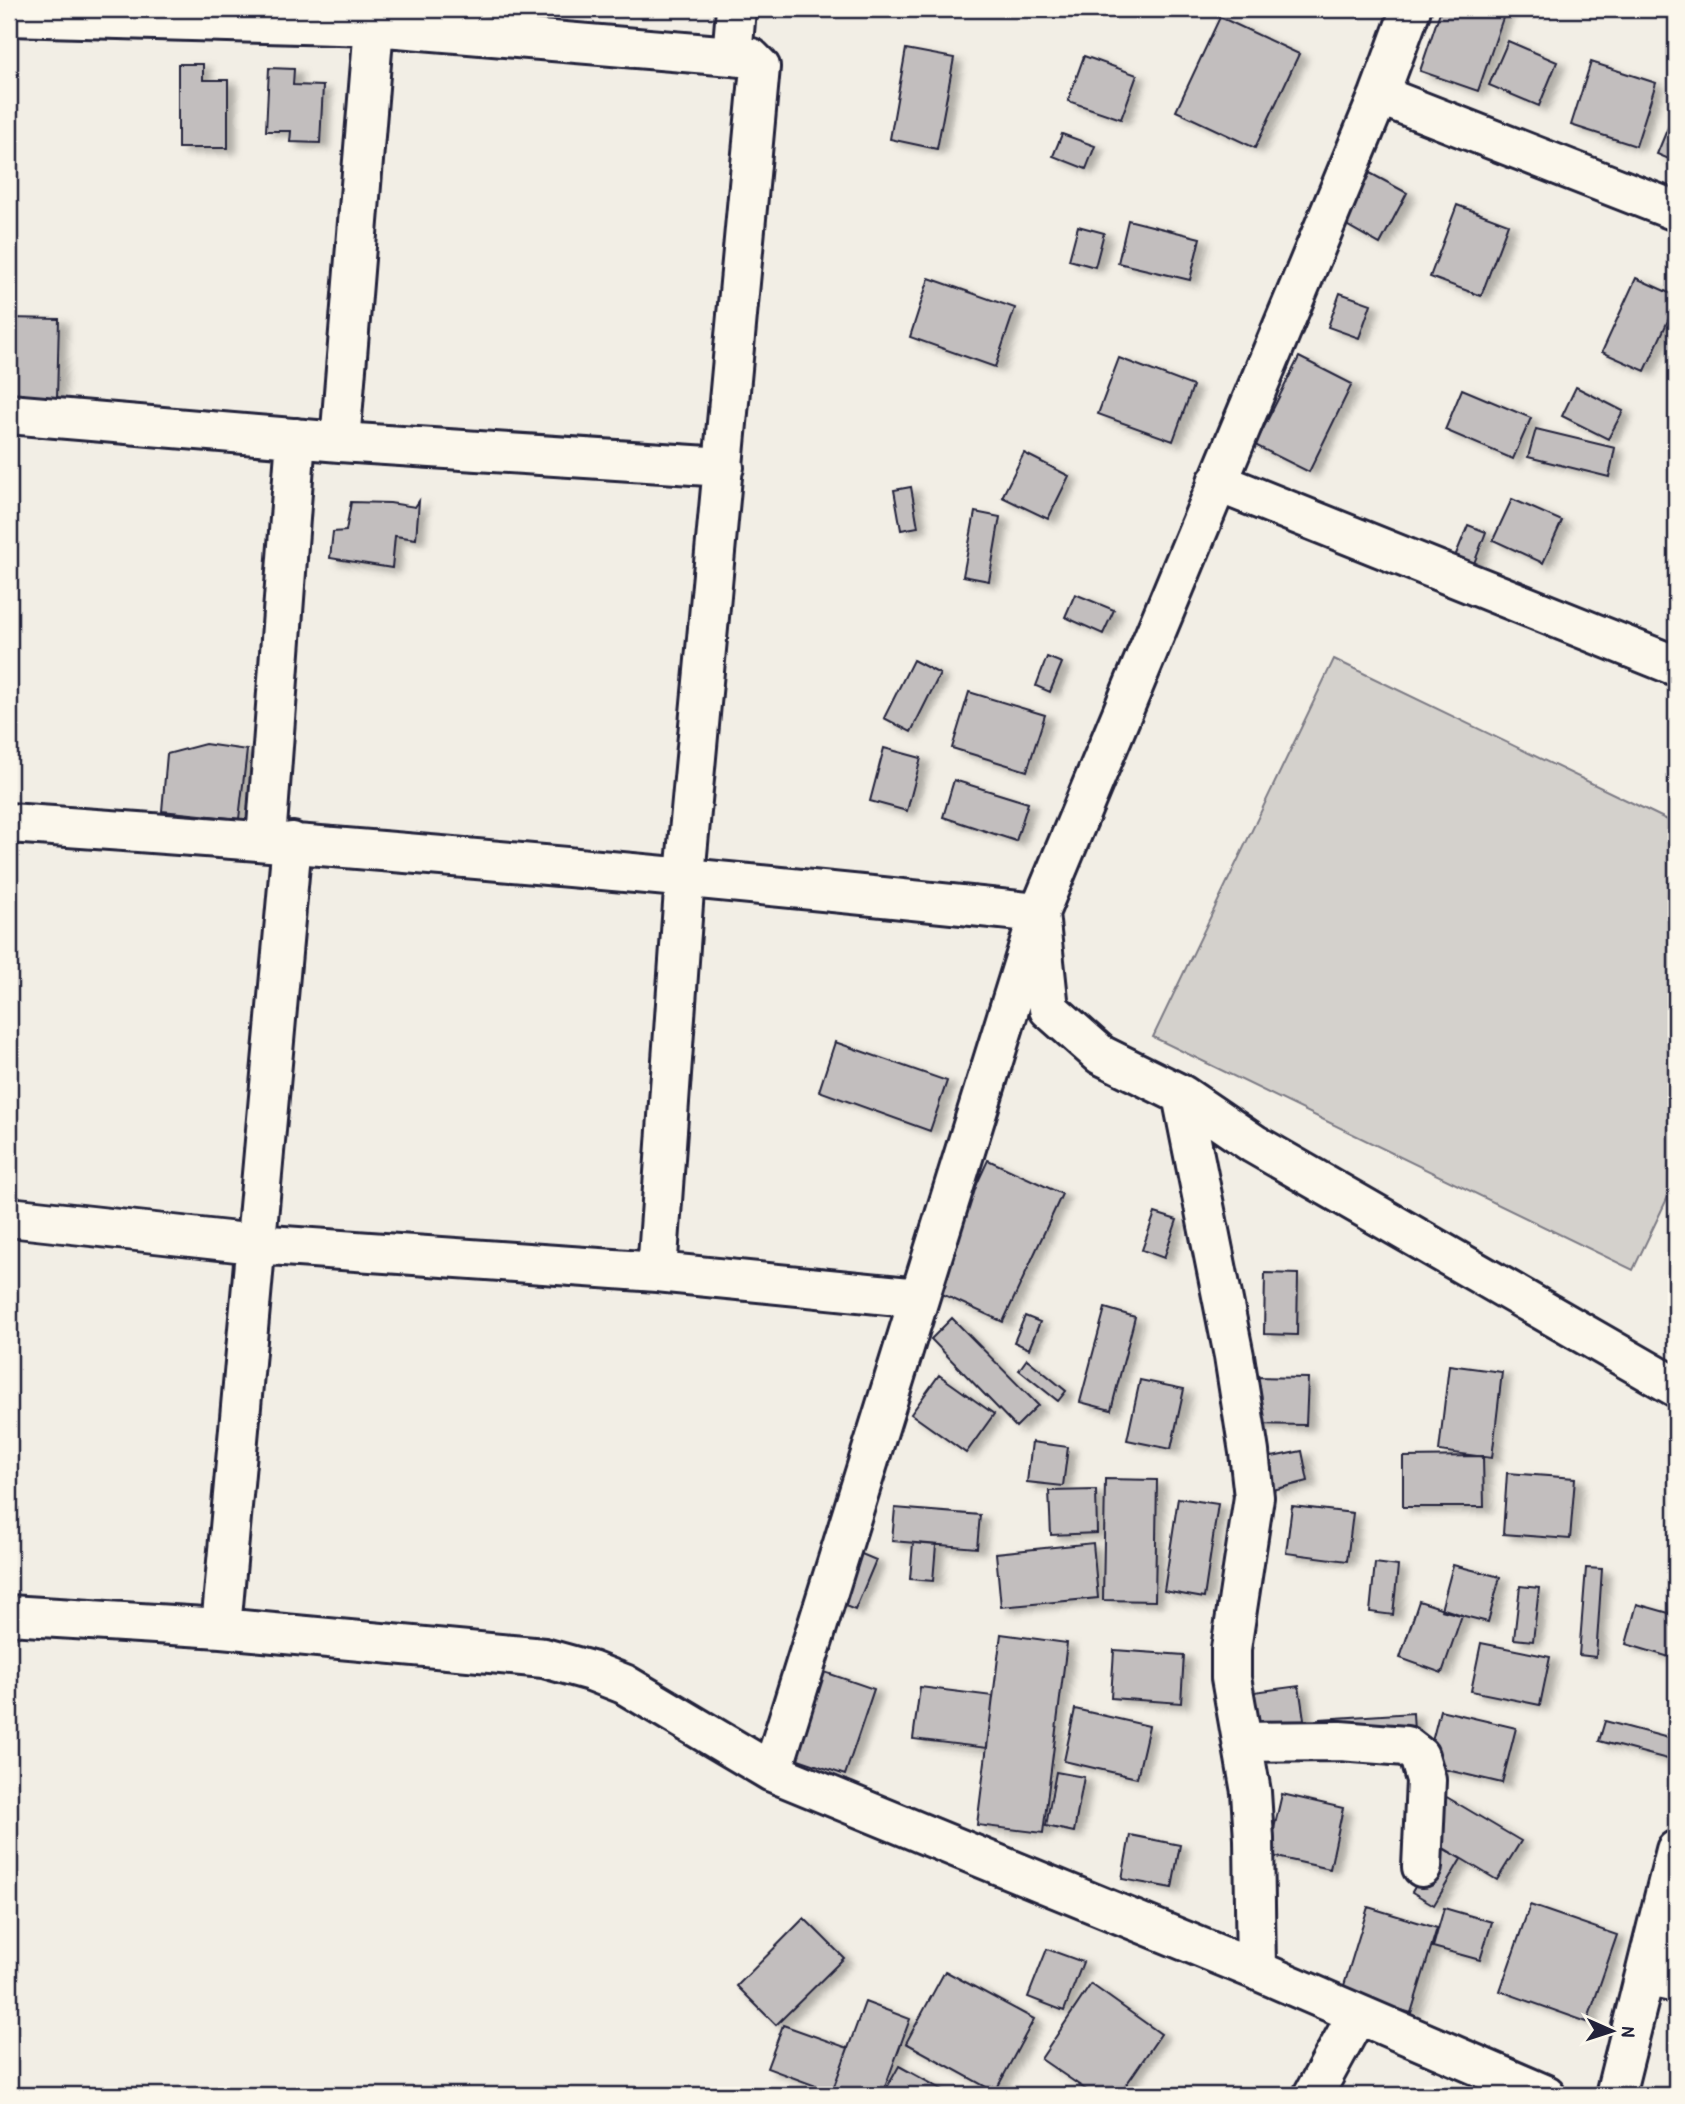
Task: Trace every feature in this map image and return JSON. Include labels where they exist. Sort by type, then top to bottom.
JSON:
[{"type":"street","points":[[732,56],[736,9]]},
{"type":"street","points":[[772,1772],[1039,913],[1379,95],[1411,9]]},
{"type":"street","points":[[13,14],[351,20],[751,58],[760,67],[685,876],[657,1272]]},
{"type":"street","points":[[340,442],[351,20]]},
{"type":"street","points":[[1379,95],[1676,211]]},
{"type":"street","points":[[9,414],[340,442],[724,467]]},
{"type":"street","points":[[221,1628],[255,1244],[279,841],[296,438]]},
{"type":"street","points":[[1217,482],[1676,666]]},
{"type":"street","points":[[9,823],[279,841],[685,876],[1039,913]]},
{"type":"street","points":[[1039,913],[1049,1009],[1101,1055],[1182,1095],[1254,1144],[1676,1387]]},
{"type":"street","points":[[1182,1095],[1234,1356],[1254,1497],[1231,1650],[1234,1706],[1251,1792],[1256,1970]]},
{"type":"street","points":[[9,1217],[255,1244],[657,1272],[919,1298]]},
{"type":"street","points":[[9,1615],[221,1628],[544,1658],[592,1671],[624,1684],[772,1772],[1256,1970],[1546,2095]]},
{"type":"street","points":[[1241,1742],[1340,1741],[1398,1743],[1406,1746],[1419,1756],[1426,1780],[1422,1867]]},
{"type":"street","points":[[1615,2095],[1661,1979],[1676,1850]]},
{"type":"street","points":[[1313,2095],[1357,2015]]},
{"type":"shaded area","points":[[1334,659],[1676,824],[1676,1180],[1633,1270],[1153,1037]]},
{"type":"building","points":[[1441,9],[1496,9],[1505,12],[1478,91],[1420,71]]},
{"type":"building","points":[[1220,17],[1299,54],[1255,148],[1176,111]]},
{"type":"building","points":[[1508,41],[1557,62],[1539,106],[1489,85]]},
{"type":"building","points":[[906,49],[954,58],[937,149],[890,139]]},
{"type":"building","points":[[1084,56],[1137,75],[1121,119],[1068,101]]},
{"type":"building","points":[[1591,62],[1656,83],[1636,146],[1571,125]]},
{"type":"building","points":[[178,64],[203,64],[203,80],[228,80],[228,148],[178,148]]},
{"type":"building","points":[[269,68],[294,69],[293,85],[323,86],[320,143],[290,142],[291,131],[266,131]]},
{"type":"building","points":[[1676,108],[1676,162],[1657,154]]},
{"type":"building","points":[[1062,134],[1095,146],[1086,169],[1053,156]]},
{"type":"building","points":[[1370,173],[1407,193],[1380,244],[1343,223]]},
{"type":"building","points":[[1457,205],[1508,224],[1481,296],[1430,277]]},
{"type":"building","points":[[1128,220],[1200,238],[1190,280],[1118,263]]},
{"type":"building","points":[[1078,226],[1104,233],[1095,267],[1069,260]]},
{"type":"building","points":[[929,278],[1015,308],[995,367],[910,337]]},
{"type":"building","points":[[1636,278],[1676,296],[1676,303],[1645,371],[1602,352]]},
{"type":"building","points":[[1340,293],[1371,304],[1359,338],[1328,327]]},
{"type":"building","points":[[9,318],[59,319],[57,399],[9,398]]},
{"type":"building","points":[[1299,357],[1352,384],[1309,472],[1255,445]]},
{"type":"building","points":[[1119,358],[1193,386],[1173,441],[1098,414]]},
{"type":"building","points":[[1576,387],[1623,411],[1608,439],[1562,416]]},
{"type":"building","points":[[1462,389],[1531,418],[1513,459],[1445,430]]},
{"type":"building","points":[[1536,429],[1615,448],[1609,477],[1528,457]]},
{"type":"building","points":[[1024,453],[1069,476],[1048,519],[1002,497]]},
{"type":"building","points":[[911,487],[918,527],[901,530],[894,490]]},
{"type":"building","points":[[1512,499],[1562,521],[1543,563],[1493,540]]},
{"type":"building","points":[[419,501],[416,539],[395,536],[392,568],[330,558],[333,532],[346,531],[351,502],[415,507]]},
{"type":"building","points":[[975,512],[1000,517],[989,581],[963,576]]},
{"type":"building","points":[[1468,525],[1486,532],[1473,566],[1454,559]]},
{"type":"building","points":[[1075,594],[1114,610],[1103,634],[1065,617]]},
{"type":"building","points":[[1047,657],[1062,663],[1050,692],[1036,686]]},
{"type":"building","points":[[913,660],[940,674],[911,732],[884,718]]},
{"type":"building","points":[[969,692],[1045,715],[1027,771],[952,748]]},
{"type":"building","points":[[205,744],[247,750],[239,819],[162,811],[167,754]]},
{"type":"building","points":[[884,748],[921,758],[907,811],[870,801]]},
{"type":"building","points":[[954,780],[1028,803],[1016,841],[943,817]]},
{"type":"building","points":[[835,1042],[947,1081],[930,1131],[819,1091]]},
{"type":"building","points":[[988,1160],[1062,1194],[1003,1322],[929,1288]]},
{"type":"building","points":[[1155,1213],[1177,1220],[1164,1258],[1142,1250]]},
{"type":"building","points":[[1265,1273],[1298,1274],[1297,1335],[1264,1334]]},
{"type":"building","points":[[1105,1308],[1135,1317],[1111,1410],[1080,1402]]},
{"type":"building","points":[[1025,1316],[1040,1322],[1029,1349],[1014,1342]]},
{"type":"building","points":[[952,1318],[1038,1405],[1016,1427],[931,1339]]},
{"type":"building","points":[[1027,1359],[1066,1391],[1058,1401],[1019,1370]]},
{"type":"building","points":[[1449,1365],[1502,1372],[1492,1458],[1439,1451]]},
{"type":"building","points":[[939,1375],[994,1414],[966,1453],[911,1414]]},
{"type":"building","points":[[1250,1377],[1308,1378],[1306,1425],[1249,1424]]},
{"type":"building","points":[[1140,1380],[1184,1389],[1171,1449],[1127,1440]]},
{"type":"building","points":[[1032,1442],[1068,1447],[1063,1486],[1027,1482]]},
{"type":"building","points":[[1302,1451],[1308,1481],[1273,1490],[1267,1458]]},
{"type":"building","points":[[1483,1456],[1484,1507],[1403,1507],[1403,1457]]},
{"type":"building","points":[[1507,1473],[1575,1478],[1570,1539],[1503,1534]]},
{"type":"building","points":[[1105,1479],[1157,1480],[1155,1601],[1103,1600]]},
{"type":"building","points":[[1096,1490],[1097,1533],[1051,1535],[1049,1491]]},
{"type":"building","points":[[1178,1498],[1218,1504],[1204,1598],[1164,1591]]},
{"type":"building","points":[[1292,1506],[1353,1513],[1347,1561],[1286,1553]]},
{"type":"building","points":[[895,1508],[980,1515],[977,1548],[892,1541]]},
{"type":"building","points":[[913,1543],[936,1545],[933,1581],[910,1579]]},
{"type":"building","points":[[1093,1543],[1098,1598],[1001,1607],[996,1553]]},
{"type":"building","points":[[838,1544],[876,1560],[855,1610],[816,1594]]},
{"type":"building","points":[[1375,1563],[1398,1566],[1393,1615],[1370,1612]]},
{"type":"building","points":[[1453,1565],[1500,1577],[1488,1622],[1441,1610]]},
{"type":"building","points":[[1586,1568],[1602,1569],[1596,1657],[1579,1655]]},
{"type":"building","points":[[1520,1586],[1539,1588],[1533,1641],[1514,1639]]},
{"type":"building","points":[[1419,1601],[1462,1615],[1442,1673],[1400,1658]]},
{"type":"building","points":[[1637,1604],[1676,1615],[1676,1659],[1626,1644]]},
{"type":"building","points":[[1001,1634],[1067,1643],[1043,1833],[977,1825]]},
{"type":"building","points":[[1481,1643],[1550,1657],[1540,1705],[1471,1691]]},
{"type":"building","points":[[1114,1650],[1184,1655],[1181,1703],[1111,1698]]},
{"type":"building","points":[[804,1665],[874,1689],[845,1775],[775,1751]]},
{"type":"building","points":[[1299,1686],[1307,1739],[1246,1747],[1239,1694]]},
{"type":"building","points":[[920,1687],[993,1696],[987,1748],[913,1739]]},
{"type":"building","points":[[1075,1709],[1149,1726],[1137,1778],[1064,1761]]},
{"type":"building","points":[[1440,1710],[1516,1728],[1502,1783],[1426,1765]]},
{"type":"building","points":[[1413,1713],[1414,1733],[1320,1740],[1320,1719]]},
{"type":"building","points":[[1605,1721],[1676,1740],[1675,1761],[1599,1741]]},
{"type":"building","points":[[1056,1772],[1084,1777],[1074,1832],[1046,1826]]},
{"type":"building","points":[[1282,1794],[1343,1808],[1330,1869],[1268,1855]]},
{"type":"building","points":[[1445,1796],[1521,1841],[1497,1880],[1422,1835]]},
{"type":"building","points":[[1130,1835],[1180,1845],[1172,1888],[1122,1879]]},
{"type":"building","points":[[1439,1846],[1461,1859],[1434,1905],[1412,1892]]},
{"type":"building","points":[[1530,1905],[1617,1935],[1587,2022],[1500,1991]]},
{"type":"building","points":[[1368,1907],[1437,1928],[1411,2013],[1342,1992]]},
{"type":"building","points":[[1444,1908],[1492,1922],[1480,1960],[1433,1947]]},
{"type":"building","points":[[804,1918],[844,1958],[776,2025],[737,1986]]},
{"type":"building","points":[[1047,1949],[1083,1962],[1064,2011],[1028,1997]]},
{"type":"building","points":[[945,1971],[1034,2019],[995,2092],[906,2043]]},
{"type":"building","points":[[1091,1984],[1161,2034],[1119,2095],[1094,2095],[1041,2059]]},
{"type":"building","points":[[865,2002],[910,2019],[882,2095],[841,2095],[832,2092]]},
{"type":"building","points":[[783,2025],[848,2048],[832,2092],[767,2068]]},
{"type":"building","points":[[899,2066],[952,2095],[883,2095]]}]
